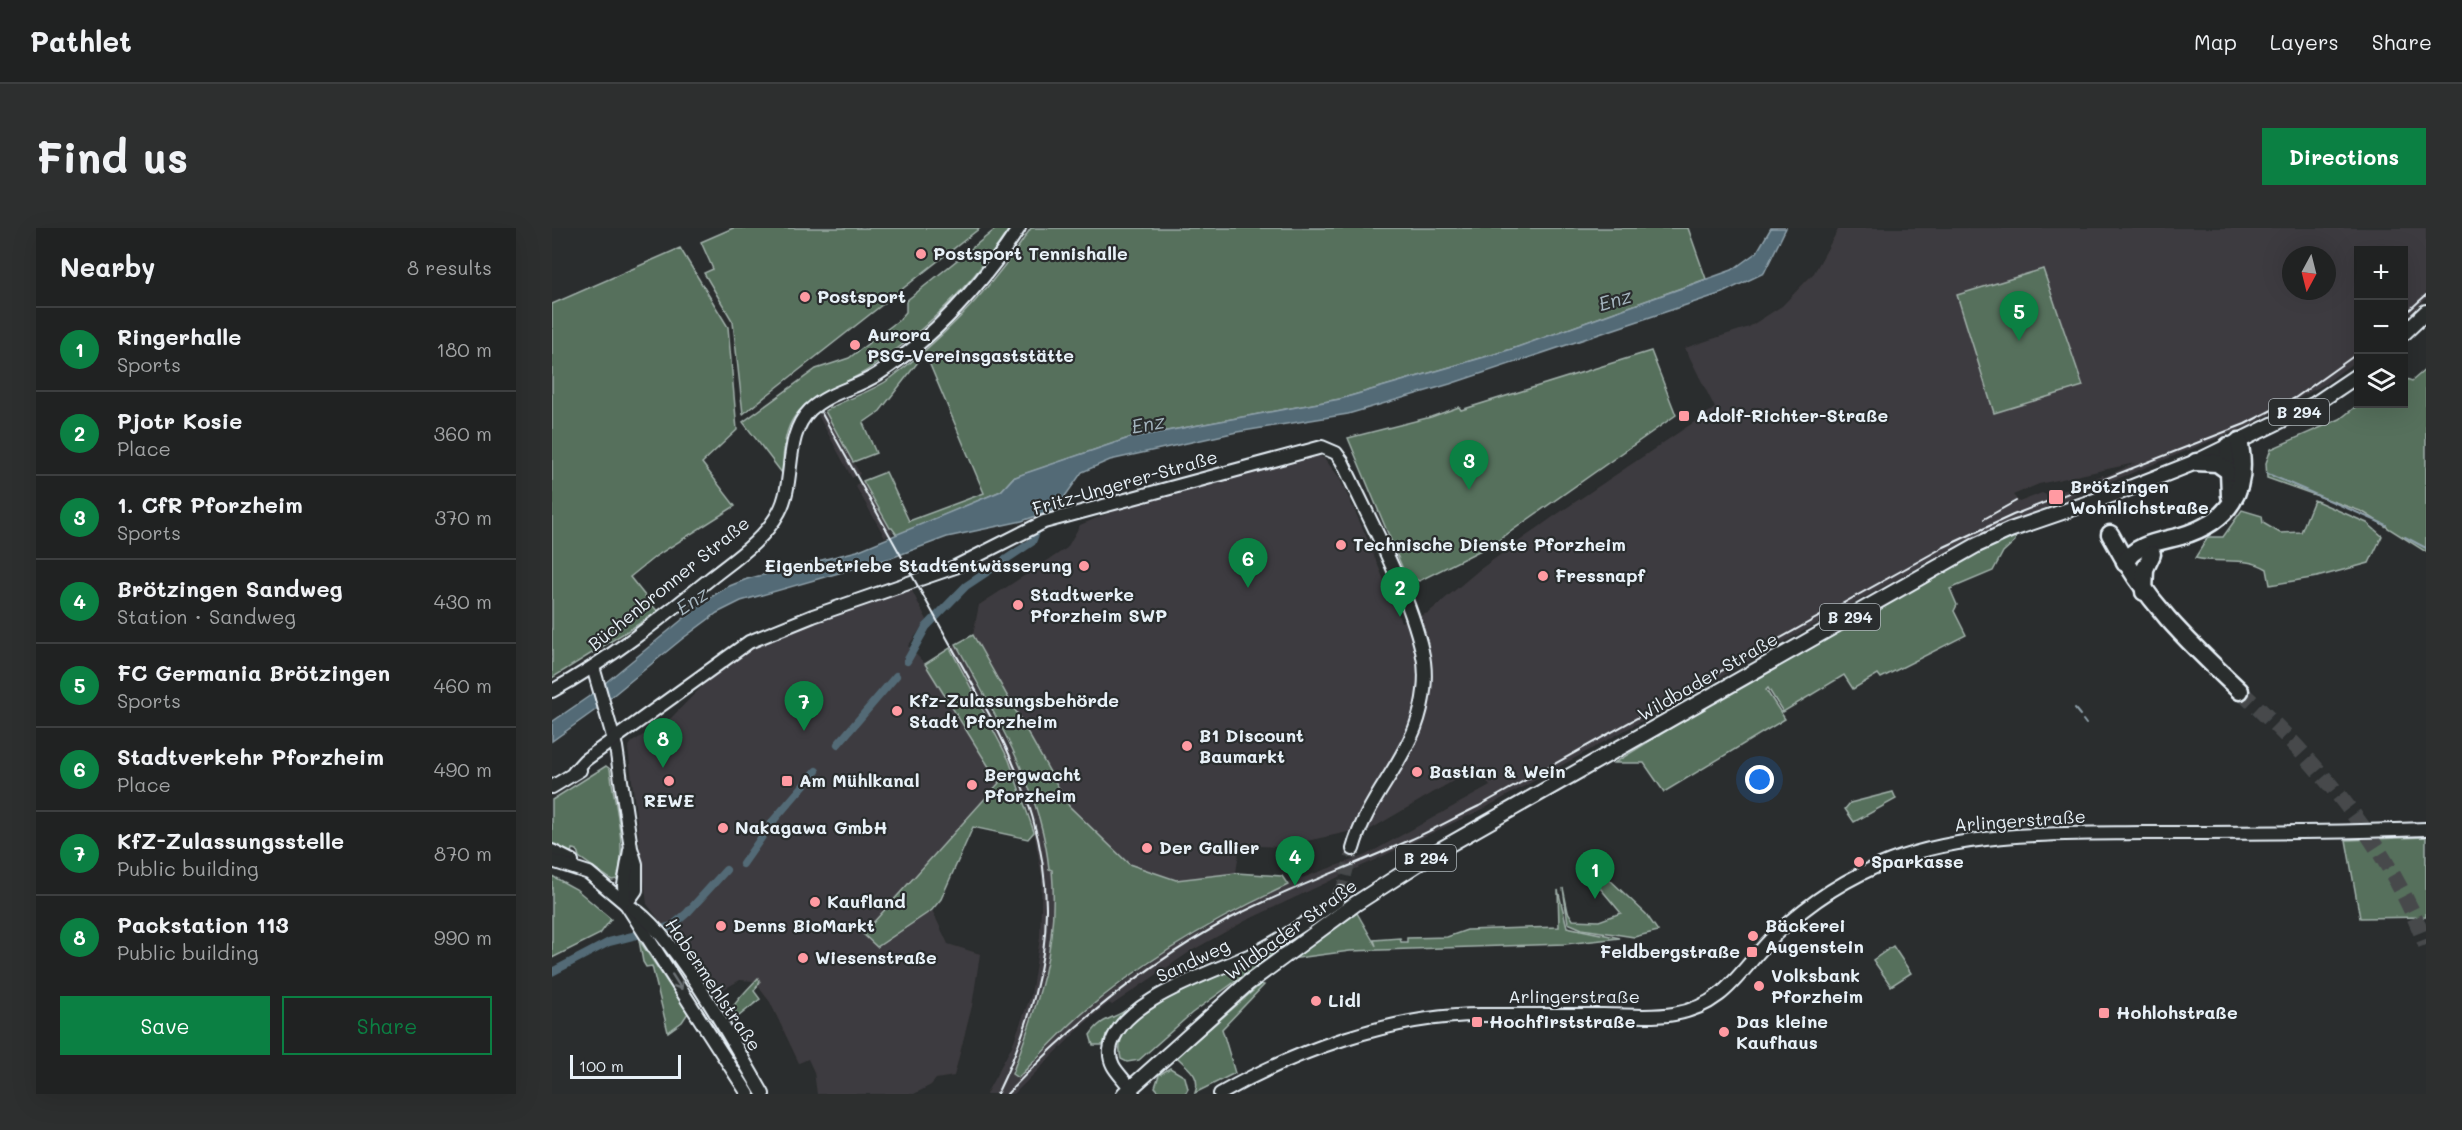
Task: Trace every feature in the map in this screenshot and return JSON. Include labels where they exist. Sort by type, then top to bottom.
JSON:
[{"type":"highway","points":[[2227,508],[2233,444]]},
{"type":"highway","points":[[2125,563],[2152,554],[2214,519],[2227,508],[2239,491],[2242,459],[2233,444]]},
{"type":"highway","points":[[2196,462],[2217,463],[2230,472]]},
{"type":"highway","points":[[2110,534],[2144,592],[2175,628],[2240,691]]},
{"type":"highway","points":[[2125,563],[2133,551],[2184,535]]},
{"type":"highway","points":[[2144,592],[2145,570],[2152,554]]},
{"type":"main road","name":"Büchenbronner Straße","points":[[626,904],[633,897],[637,885],[636,864],[631,848],[615,743],[593,667],[687,598],[765,531],[778,514],[785,497],[795,439],[800,424],[809,411],[827,398],[876,375],[904,355],[970,290],[1019,228]]},
{"type":"main road","points":[[2408,328],[2426,312]]},
{"type":"main road","name":"Wildbader Straße","points":[[1129,1092],[1248,983],[1355,904],[1436,852],[1977,545],[2010,530],[2112,495],[2196,462],[2315,404],[2354,378]]},
{"type":"main road","name":"Fritz-Ungerer-Straße","points":[[552,787],[574,772],[589,766],[615,743],[643,726],[656,711],[749,642],[834,608],[955,567],[1044,522],[1322,447],[1336,453],[1342,461],[1407,604],[1422,652],[1424,689],[1415,726],[1407,745],[1366,812],[1354,844]]},
{"type":"main road","points":[[552,691],[593,667]]},
{"type":"main road","name":"Arlingerstraße","points":[[1220,1094],[1295,1057],[1336,1042],[1423,1020],[1474,1016],[1658,1015],[1689,1010],[1716,998],[1733,985],[1774,935],[1829,892],[1888,862],[1946,845],[2064,835],[2426,828]]},
{"type":"main road","name":"Habermehlstraße","points":[[552,851],[573,861],[580,869]]},
{"type":"main road","name":"Habermehlstraße","points":[[552,861],[580,869],[596,878],[640,919],[723,1027],[763,1094]]},
{"type":"main road","name":"Sandweg","points":[[1129,1092],[1115,1070],[1110,1052],[1115,1036],[1131,1016],[1187,982],[1282,938],[1337,901],[1341,893]]},
{"type":"main road","name":"Habermehlstraße","points":[[658,942],[748,1094]]},
{"type":"main road","points":[[1129,1092],[1146,1094]]},
{"type":"shaded area","points":[[1839,228],[2426,228],[2426,299],[2408,315],[2408,246],[2354,246],[2354,362],[2325,384],[2248,426],[1969,539],[1485,808],[1245,921],[1191,951],[1112,1005],[1109,1003],[1085,1023],[1014,1094],[986,1094],[1012,1046],[1031,995],[1040,938],[1042,877],[1032,821],[1021,789],[1009,760],[950,648],[956,644],[1021,768],[1046,840],[1049,869],[1052,869],[1055,902],[1046,973],[1012,1074],[1018,1078],[1082,1013],[1170,949],[1288,883],[1366,855],[1490,786],[1477,767],[1364,833],[1348,832],[1279,847],[1240,845],[1236,873],[1176,880],[1129,864],[1069,806],[973,635],[979,605],[1067,548],[1080,525],[1121,508],[1316,455],[1324,458],[1339,477],[1401,622],[1428,613],[1479,570],[1553,517],[1715,408],[1685,348],[1749,327],[1782,306],[1814,273]],"holes":[[[2135,463],[2104,477],[2103,475],[2049,496],[2042,493],[2019,502],[2013,495],[2039,484]]]},
{"type":"shaded area","points":[[825,411],[860,474],[852,478],[818,415]]},
{"type":"shaded area","points":[[863,481],[893,533],[885,537],[855,485]]},
{"type":"shaded area","points":[[911,589],[927,620],[908,646],[925,664],[999,783],[863,934],[877,947],[932,910],[948,944],[980,954],[972,1006],[954,1076],[936,1079],[931,1085],[914,1094],[817,1094],[814,1072],[808,1059],[799,1063],[770,1002],[754,981],[740,980],[712,996],[705,991],[676,942],[647,904],[628,748],[632,742],[671,718],[711,677],[742,655],[774,638]]},
{"type":"green space","name":"Postsport","points":[[733,228],[980,228],[743,414],[733,322],[704,273],[713,269],[701,242]]},
{"type":"green space","points":[[997,228],[1010,228],[981,268],[930,321],[872,367],[821,394],[802,408],[788,429],[782,473],[743,422],[816,369],[849,358],[899,320],[906,312],[906,301]]},
{"type":"green space","points":[[1031,228],[1688,228],[1706,279],[1512,349],[1340,399],[1129,438],[1013,478],[1001,491],[897,535],[890,528],[863,481],[886,472],[909,521],[984,493],[925,353],[880,411],[863,423],[876,453],[853,462],[825,411],[883,383],[911,362],[949,328],[985,290]]},
{"type":"green space","points":[[680,248],[728,327],[737,430],[702,463],[735,506],[656,556],[630,577],[658,612],[552,678],[552,304]]},
{"type":"green space","points":[[2043,269],[2083,386],[1994,413],[1957,295]]},
{"type":"green space","points":[[1651,351],[1676,415],[1493,544],[1419,581],[1405,574],[1348,438],[1431,417],[1459,407],[1461,410]]},
{"type":"green space","points":[[2426,369],[2426,552],[2363,512],[2267,478],[2266,463],[2271,449],[2340,419],[2354,408],[2408,408],[2408,380],[2412,381]]},
{"type":"green space","points":[[2314,500],[2367,523],[2382,536],[2369,563],[2317,577],[2270,585],[2267,569],[2259,565],[2241,561],[2195,558],[2208,537],[2223,537],[2242,510],[2262,516],[2263,523],[2280,533],[2301,532]]},
{"type":"green space","points":[[2016,531],[2015,541],[2003,552],[1993,571],[1950,589],[1957,605],[1954,611],[1966,635],[1881,678],[1878,674],[1853,689],[1844,675],[1783,712],[1768,688],[1766,690],[1785,719],[1664,792],[1644,763],[1614,763],[1742,684]]},
{"type":"green space","points":[[973,635],[1069,806],[1129,864],[1176,880],[1236,873],[1282,876],[1288,885],[1207,926],[1130,975],[1074,1021],[1018,1078],[1012,1074],[1038,998],[1049,949],[1052,924],[1052,870],[1049,869],[1037,810],[1026,781],[1000,725],[956,644]]},
{"type":"green space","points":[[950,648],[1009,760],[1034,832],[1028,839],[973,827],[941,899],[932,910],[877,947],[863,934],[999,783],[925,664]]},
{"type":"green space","points":[[606,766],[610,769],[621,839],[620,866],[617,879],[612,880],[579,857],[577,850],[572,849],[571,854],[552,847],[552,800]]},
{"type":"green space","points":[[1893,792],[1896,799],[1854,822],[1845,809],[1850,803]]},
{"type":"green space","points":[[2426,837],[2426,917],[2360,918],[2346,840]]},
{"type":"green space","points":[[1591,862],[1646,914],[1658,931],[1634,937],[1582,929],[1568,923],[1563,888],[1568,912],[1573,920],[1599,921],[1621,913],[1584,869]]},
{"type":"green space","points":[[552,876],[576,889],[611,919],[600,934],[552,958]]},
{"type":"green space","points":[[1558,890],[1567,927],[1620,938],[1565,944],[1350,951],[1290,959],[1357,913],[1376,946],[1374,940],[1400,938],[1401,942],[1407,942],[1407,938],[1447,937],[1467,930],[1559,927]]},
{"type":"green space","points":[[639,940],[688,1013],[682,1022],[668,1032],[652,966],[646,967],[643,962]]},
{"type":"green space","points":[[1291,941],[1192,1013],[1139,1060],[1127,1062],[1121,1059],[1120,1046],[1124,1033],[1155,1005],[1201,980]]},
{"type":"green space","points":[[1893,946],[1911,973],[1891,986],[1873,960]]},
{"type":"green space","points":[[758,978],[760,982],[754,991],[760,999],[729,1024],[729,1014],[733,1007]]},
{"type":"green space","points":[[1261,984],[1264,985],[1222,1029],[1235,1073],[1195,1093],[1197,1087],[1195,1076],[1177,1057]]},
{"type":"green space","points":[[1132,1008],[1106,1035],[1103,1045],[1093,1045],[1090,1035],[1095,1029],[1104,1021]]},
{"type":"green space","points":[[1170,1068],[1185,1077],[1188,1089],[1185,1094],[1161,1094],[1155,1087],[1159,1075]]},
{"type":"water","points":[[1771,228],[1786,228],[1764,273],[1722,293],[1450,384],[1348,414],[1237,432],[1110,460],[1082,472],[1056,509],[1022,521],[947,537],[891,558],[741,601],[717,613],[594,711],[552,741],[552,722],[588,697],[706,600],[727,587],[747,579],[857,551],[1001,491],[1013,478],[1129,438],[1340,399],[1512,349],[1732,270],[1757,252]]},
{"type":"waterway","points":[[2266,473],[2386,525]]},
{"type":"waterway","points":[[907,661],[926,627],[966,586],[1032,542],[1036,532]]},
{"type":"waterway","points":[[2405,537],[2426,548]]},
{"type":"waterway","points":[[838,744],[896,676]]},
{"type":"waterway","points":[[2075,709],[2080,715]]},
{"type":"waterway","points":[[2083,720],[2086,724]]},
{"type":"waterway","points":[[743,864],[773,821],[816,771]]},
{"type":"waterway","points":[[552,972],[609,942],[672,926],[726,870]]},
{"type":"tunnel","points":[[2240,691],[2297,747],[2348,807],[2392,873],[2426,945]]},
{"type":"tunnel","points":[[1341,893],[1353,849]]},
{"type":"railway","points":[[2408,311],[2426,295]]},
{"type":"railway","points":[[1007,1094],[1058,1043],[1112,997],[1169,955],[1231,918],[1388,850],[1479,806],[1944,547],[2013,515],[2245,424],[2295,398],[2357,354]]},
{"type":"railway","points":[[821,412],[993,721],[1016,770],[1032,817],[1042,862],[1046,907],[1043,951],[1034,997],[1019,1044],[997,1094]]},
{"type":"railway","points":[[1984,519],[2016,501]]},
{"type":"place","name":"Postsport Tennishalle","points":[[921,254]]},
{"type":"place","name":"Postsport","points":[[805,297]]},
{"type":"place","name":"FC Germania Brötzingen","points":[[2019,341]]},
{"type":"place","name":"Aurora PSG-Vereinsgaststätte","points":[[855,345]]},
{"type":"place","name":"Adolf-Richter-Straße","points":[[1684,416]]},
{"type":"place","name":"1. CfR Pforzheim","points":[[1469,490]]},
{"type":"place","name":"Brötzingen Wohnlichstraße","points":[[2056,497]]},
{"type":"place","name":"Technische Dienste Pforzheim","points":[[1341,545]]},
{"type":"place","name":"Eigenbetriebe Stadtentwässerung","points":[[1084,566]]},
{"type":"place","name":"Fressnapf","points":[[1543,576]]},
{"type":"place","name":"Stadtverkehr Pforzheim","points":[[1248,588]]},
{"type":"place","name":"Stadtwerke Pforzheim SWP","points":[[1018,605]]},
{"type":"place","name":"Pjotr Kosie","points":[[1400,617]]},
{"type":"place","name":"Kfz-Zulassungsbehörde Stadt Pforzheim","points":[[897,711]]},
{"type":"place","name":"KfZ-Zulassungsstelle","points":[[804,731]]},
{"type":"place","name":"B1 Discount Baumarkt","points":[[1187,746]]},
{"type":"place","name":"Packstation 113","points":[[663,768]]},
{"type":"place","name":"Bastian & Wein","points":[[1417,772]]},
{"type":"place","name":"REWE","points":[[669,781]]},
{"type":"place","name":"Am Mühlkanal","points":[[787,781]]},
{"type":"place","name":"Bergwacht Pforzheim","points":[[972,785]]},
{"type":"place","name":"Nakagawa GmbH","points":[[723,828]]},
{"type":"place","name":"Der Gallier","points":[[1147,848]]},
{"type":"place","name":"Sparkasse","points":[[1859,862]]},
{"type":"place","name":"Brötzingen Sandweg","points":[[1295,886]]},
{"type":"place","name":"Ringerhalle","points":[[1595,899]]},
{"type":"place","name":"Kaufland","points":[[815,902]]},
{"type":"place","name":"Denns BioMarkt","points":[[721,926]]},
{"type":"place","name":"Bäckerei Augenstein","points":[[1753,936]]},
{"type":"place","name":"Feldbergstraße","points":[[1752,952]]},
{"type":"place","name":"Wiesenstraße","points":[[803,958]]},
{"type":"place","name":"Volksbank Pforzheim","points":[[1759,986]]},
{"type":"place","name":"Lidl","points":[[1316,1001]]},
{"type":"place","name":"Hohlohstraße","points":[[2104,1013]]},
{"type":"place","name":"Hochfirststraße","points":[[1477,1022]]},
{"type":"place","name":"Das kleine Kaufhaus","points":[[1724,1032]]},
{"type":"water label","name":"Enz","points":[[1615,300]]},
{"type":"water label","name":"Enz","points":[[1148,424]]},
{"type":"water label","name":"Enz","points":[[692,601]]}]
